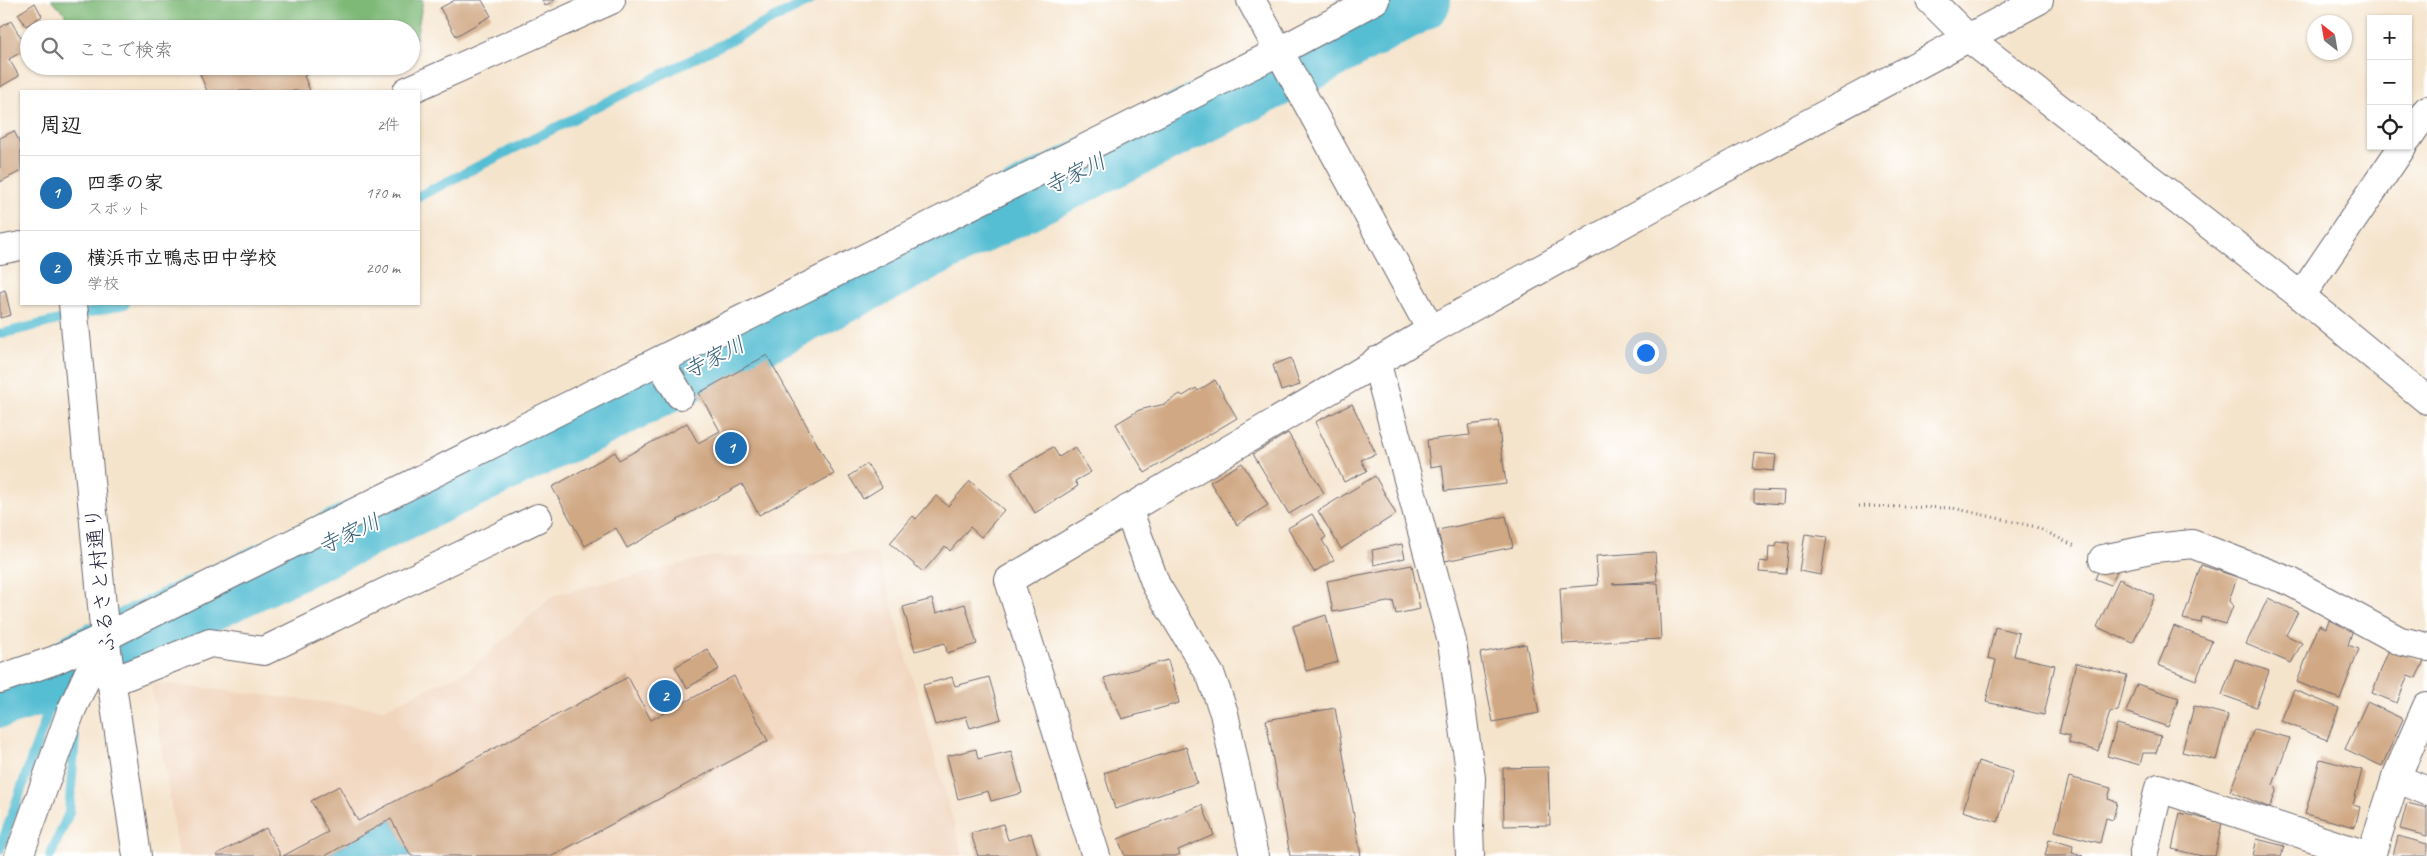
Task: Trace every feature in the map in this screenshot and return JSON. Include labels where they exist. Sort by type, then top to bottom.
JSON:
[{"type":"street","points":[[409,90],[611,0]]},
{"type":"street","points":[[1251,0],[1431,330]]},
{"type":"street","points":[[0,679],[55,660],[670,379],[1375,0]]},
{"type":"street","points":[[1930,0],[1967,37],[2301,296],[2427,400]]},
{"type":"street","points":[[1096,856],[1009,580],[1431,330],[1967,37],[2040,0]]},
{"type":"street","points":[[2412,132],[2427,110]]},
{"type":"street","points":[[2301,296],[2400,150]]},
{"type":"street","points":[[0,250],[20,246]]},
{"type":"street","name":"ふるさと村通り","points":[[72,305],[105,637],[137,856]]},
{"type":"street","points":[[1376,361],[1414,495],[1452,642],[1471,778],[1470,856]]},
{"type":"street","points":[[1128,509],[1156,585],[1211,676],[1224,713],[1254,856]]},
{"type":"street","points":[[111,682],[210,644],[264,651],[538,518]]},
{"type":"street","points":[[2103,559],[2155,548],[2192,544],[2289,581],[2400,641],[2427,647]]},
{"type":"street","points":[[20,856],[71,711],[105,637]]},
{"type":"street","points":[[2143,856],[2159,788],[2371,856],[2396,778],[2427,706]]},
{"type":"street","points":[[2396,778],[2427,791]]},
{"type":"path","points":[[1859,506],[1962,510],[2036,527],[2103,559]]},
{"type":"shaded area","points":[[877,552],[963,856],[179,856],[151,682],[384,709],[470,669],[554,595],[709,557]]},
{"type":"green space","points":[[51,0],[423,0],[419,20],[76,20],[69,18]]},
{"type":"water","points":[[391,819],[411,856],[325,856]]},
{"type":"building","points":[[455,0],[482,0],[491,16],[456,36],[440,8]]},
{"type":"building","points":[[542,0],[555,0],[545,6]]},
{"type":"building","points":[[35,3],[42,16],[36,20],[22,20],[18,14]]},
{"type":"building","points":[[11,21],[20,36],[20,53],[9,59],[19,76],[0,87],[0,28]]},
{"type":"building","points":[[200,75],[306,75],[304,76],[310,90],[207,90]]},
{"type":"building","points":[[14,131],[20,143],[20,172],[0,182],[0,138]]},
{"type":"building","points":[[5,290],[11,315],[0,318],[0,292]]},
{"type":"building","points":[[767,355],[834,474],[759,515],[742,484],[627,548],[616,528],[585,546],[552,487],[615,452],[619,460],[687,423],[698,443],[720,431],[699,393]]},
{"type":"building","points":[[1291,358],[1300,385],[1281,391],[1273,365]]},
{"type":"building","points":[[1215,380],[1237,418],[1145,473],[1116,424],[1139,410],[1165,404],[1180,394],[1183,396],[1196,388],[1198,391]]},
{"type":"building","points":[[1352,404],[1376,454],[1361,460],[1367,471],[1344,482],[1315,422]]},
{"type":"building","points":[[1498,421],[1506,484],[1445,491],[1442,465],[1430,467],[1427,440],[1470,435],[1468,425]]},
{"type":"building","points":[[1288,433],[1324,493],[1289,514],[1253,454]]},
{"type":"building","points":[[1053,447],[1059,457],[1075,447],[1091,472],[1075,481],[1078,486],[1035,513],[1011,472]]},
{"type":"building","points":[[1755,453],[1776,455],[1774,471],[1753,469]]},
{"type":"building","points":[[1242,463],[1268,505],[1237,525],[1210,482]]},
{"type":"building","points":[[867,464],[882,487],[863,499],[849,476]]},
{"type":"building","points":[[1375,476],[1396,514],[1341,549],[1318,511]]},
{"type":"building","points":[[970,481],[1004,510],[981,537],[970,527],[950,551],[945,546],[923,572],[890,543],[913,516],[916,519],[936,496],[948,506]]},
{"type":"building","points":[[1754,490],[1784,491],[1783,504],[1754,502]]},
{"type":"building","points":[[1312,514],[1326,537],[1322,540],[1334,560],[1314,572],[1288,528]]},
{"type":"building","points":[[1506,516],[1513,547],[1445,561],[1438,530]]},
{"type":"building","points":[[1805,534],[1827,537],[1821,575],[1799,571]]},
{"type":"building","points":[[1777,542],[1789,543],[1786,574],[1759,572],[1760,561],[1768,562],[1769,546],[1776,547]]},
{"type":"building","points":[[1402,544],[1405,558],[1374,565],[1372,550]]},
{"type":"building","points":[[1655,552],[1657,581],[1612,584],[1658,583],[1661,639],[1563,644],[1560,588],[1598,585],[1596,556]]},
{"type":"building","points":[[2101,564],[2117,571],[2111,585],[2095,579]]},
{"type":"building","points":[[1412,565],[1420,609],[1396,614],[1393,601],[1333,612],[1327,581]]},
{"type":"building","points":[[2201,565],[2237,577],[2229,601],[2233,606],[2226,624],[2202,617],[2201,623],[2183,619]]},
{"type":"building","points":[[2119,579],[2155,596],[2133,643],[2097,627]]},
{"type":"building","points":[[2268,598],[2298,612],[2286,635],[2302,643],[2291,663],[2246,644]]},
{"type":"building","points":[[932,599],[936,613],[965,604],[977,644],[947,653],[945,643],[915,651],[903,607]]},
{"type":"building","points":[[1326,615],[1338,662],[1306,671],[1293,626]]},
{"type":"building","points":[[2329,620],[2353,629],[2348,645],[2359,649],[2340,699],[2297,682],[2319,625],[2326,628]]},
{"type":"building","points":[[2174,626],[2212,641],[2196,680],[2158,665]]},
{"type":"building","points":[[1995,627],[2019,633],[2014,656],[2055,665],[2044,715],[1986,702],[1996,660],[1988,658]]},
{"type":"building","points":[[1526,644],[1539,713],[1493,722],[1480,653]]},
{"type":"building","points":[[2390,647],[2424,661],[2416,678],[2408,675],[2397,703],[2372,693]]},
{"type":"building","points":[[707,649],[719,669],[687,688],[675,667]]},
{"type":"building","points":[[2235,659],[2269,671],[2256,707],[2222,695]]},
{"type":"building","points":[[1168,660],[1179,703],[1122,719],[1104,678]]},
{"type":"building","points":[[2076,663],[2127,675],[2118,711],[2110,712],[2098,751],[2069,743],[2069,736],[2059,733]]},
{"type":"building","points":[[734,676],[768,741],[552,856],[411,856],[391,819],[325,856],[283,856],[328,832],[311,801],[339,786],[358,821],[628,677],[651,720]]},
{"type":"building","points":[[952,677],[955,686],[989,677],[1001,719],[970,728],[966,716],[935,725],[923,685]]},
{"type":"building","points":[[2137,684],[2179,698],[2168,727],[2126,712]]},
{"type":"building","points":[[2294,690],[2339,708],[2327,740],[2281,721]]},
{"type":"building","points":[[2367,702],[2403,719],[2382,766],[2345,749]]},
{"type":"building","points":[[2194,706],[2228,715],[2216,760],[2182,752]]},
{"type":"building","points":[[1335,708],[1361,856],[1290,856],[1266,720]]},
{"type":"building","points":[[2117,724],[2161,736],[2156,753],[2143,753],[2140,765],[2107,756]]},
{"type":"building","points":[[2254,729],[2290,738],[2273,785],[2277,789],[2270,808],[2230,791]]},
{"type":"building","points":[[1186,747],[1197,783],[1115,809],[1104,773]]},
{"type":"building","points":[[976,749],[978,759],[1011,751],[1022,793],[991,801],[988,791],[958,799],[947,756]]},
{"type":"building","points":[[2320,759],[2362,770],[2353,805],[2360,807],[2355,827],[2305,814]]},
{"type":"building","points":[[1978,761],[2013,772],[1998,822],[1963,811]]},
{"type":"building","points":[[1548,767],[1550,825],[1504,826],[1503,768]]},
{"type":"building","points":[[2069,777],[2111,788],[2108,799],[2117,802],[2113,820],[2106,818],[2100,843],[2055,831]]},
{"type":"building","points":[[2407,803],[2427,808],[2427,836],[2400,829]]},
{"type":"building","points":[[1202,805],[1214,835],[1178,850],[1180,854],[1176,856],[1125,856],[1118,839]]},
{"type":"building","points":[[2180,813],[2222,823],[2215,856],[2202,856],[2172,849]]},
{"type":"building","points":[[1003,824],[1008,840],[1031,833],[1038,856],[978,856],[971,833]]},
{"type":"building","points":[[266,828],[281,856],[217,856],[217,854]]},
{"type":"building","points":[[2398,836],[2427,844],[2427,856],[2393,856]]},
{"type":"building","points":[[2049,839],[2073,846],[2072,853],[2083,856],[2045,856]]},
{"type":"building","points":[[2257,839],[2284,846],[2281,856],[2253,856]]},
{"type":"waterway","points":[[420,196],[811,0]]},
{"type":"waterway","name":"寺家川","points":[[0,697],[60,678],[81,661],[591,420],[1032,196],[1305,62],[1420,0]]},
{"type":"waterway","points":[[0,334],[121,305]]},
{"type":"waterway","points":[[0,849],[60,678]]},
{"type":"waterway","points":[[50,856],[69,813],[75,737]]},
{"type":"place","name":"四季の家","points":[[731,448]]},
{"type":"place","name":"横浜市立鴨志田中学校","points":[[665,696]]}]
